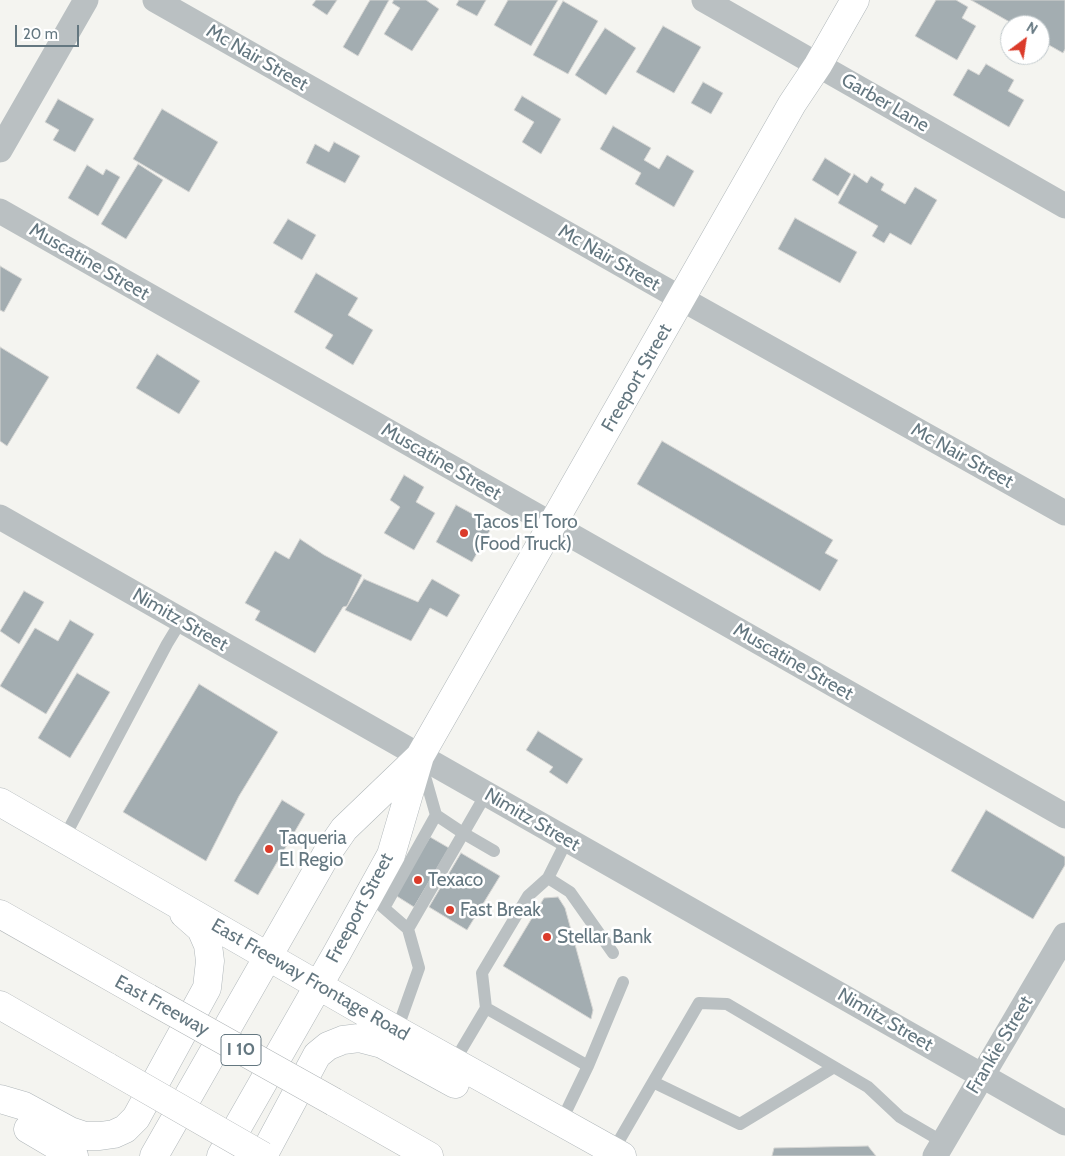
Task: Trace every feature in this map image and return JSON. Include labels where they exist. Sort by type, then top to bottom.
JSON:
[{"type":"main road","name":"Freeport Street","points":[[221,1156],[319,985],[377,901],[420,756],[682,300],[792,104],[818,64],[855,0]]},
{"type":"main road","name":"Freeport Street","points":[[154,1156],[326,855],[344,829],[420,756]]},
{"type":"main road","name":"East Freeway Frontage Road","points":[[0,802],[397,1030],[617,1153]]},
{"type":"main road","points":[[0,1099],[24,1106],[70,1131],[85,1136],[114,1134],[125,1129],[136,1118],[207,988],[210,961],[208,945],[201,929],[140,881]]},
{"type":"main road","name":"East Freeway","points":[[0,914],[429,1156]]},
{"type":"main road","points":[[0,1005],[263,1156],[317,1055],[328,1046],[344,1040],[359,1038],[382,1044],[472,1094],[516,1097]]},
{"type":"main road","points":[[0,1112],[74,1156]]},
{"type":"street","points":[[0,150],[86,0]]},
{"type":"street","name":"Mc Nair Street","points":[[155,0],[682,300],[1065,513]]},
{"type":"street","name":"Garber Lane","points":[[704,0],[1065,206]]},
{"type":"street","name":"Muscatine Street","points":[[0,211],[1065,816]]},
{"type":"street","name":"Nimitz Street","points":[[0,517],[1065,1123]]},
{"type":"street","name":"Frankie Street","points":[[939,1149],[1065,935]]},
{"type":"lane","points":[[64,838],[181,620]]},
{"type":"lane","points":[[420,756],[436,815],[494,851]]},
{"type":"lane","points":[[408,930],[486,794]]},
{"type":"lane","points":[[397,1030],[418,968],[408,930],[377,901],[436,815]]},
{"type":"lane","points":[[454,1062],[486,1008],[482,973],[528,896],[548,878],[567,840]]},
{"type":"lane","points":[[548,878],[570,892],[613,952]]},
{"type":"lane","points":[[561,1122],[588,1066],[623,982]]},
{"type":"lane","points":[[617,1153],[653,1082],[699,1003],[727,1004],[868,1087],[900,1117],[939,1149]]},
{"type":"lane","points":[[486,1008],[588,1066]]},
{"type":"lane","points":[[653,1082],[740,1124],[834,1067]]},
{"type":"building","points":[[316,0],[337,0],[327,15],[312,5]]},
{"type":"building","points":[[370,0],[389,0],[358,56],[343,47]]},
{"type":"building","points":[[394,0],[426,0],[439,9],[412,51],[384,34],[400,8],[392,3]]},
{"type":"building","points":[[459,0],[486,0],[477,16],[456,5]]},
{"type":"building","points":[[508,0],[558,0],[531,46],[494,25]]},
{"type":"building","points":[[936,0],[956,0],[968,7],[962,18],[976,26],[957,60],[915,36]]},
{"type":"building","points":[[971,0],[1065,0],[1065,49],[1063,53],[1050,46],[1050,15],[1000,16]]},
{"type":"building","points":[[563,1],[598,21],[568,74],[533,55]]},
{"type":"building","points":[[663,26],[701,47],[674,93],[636,72]]},
{"type":"building","points":[[605,28],[636,48],[606,95],[575,75]]},
{"type":"building","points":[[986,64],[1014,80],[1008,91],[1024,100],[1009,127],[953,95],[968,69],[979,75]]},
{"type":"building","points":[[703,82],[723,93],[711,114],[691,103]]},
{"type":"building","points":[[522,96],[561,119],[541,154],[522,142],[534,122],[514,110]]},
{"type":"building","points":[[58,99],[94,119],[75,152],[53,140],[59,130],[45,122]]},
{"type":"building","points":[[162,109],[218,142],[189,192],[133,159]]},
{"type":"building","points":[[613,126],[651,148],[644,160],[659,169],[667,155],[694,171],[674,207],[635,184],[641,173],[600,149]]},
{"type":"building","points":[[334,142],[360,156],[345,183],[306,163],[315,144],[329,152]]},
{"type":"building","points":[[825,158],[851,174],[838,196],[812,180]]},
{"type":"building","points":[[138,164],[163,180],[126,239],[101,224]]},
{"type":"building","points":[[87,165],[103,175],[106,169],[120,177],[98,216],[68,198]]},
{"type":"building","points":[[854,174],[867,183],[871,176],[884,184],[881,190],[905,204],[915,187],[937,200],[911,245],[890,233],[884,243],[872,236],[878,226],[838,203]]},
{"type":"building","points":[[795,218],[857,252],[840,283],[778,249]]},
{"type":"building","points":[[288,219],[316,235],[302,260],[273,243]]},
{"type":"building","points":[[0,266],[22,279],[4,312],[0,310]]},
{"type":"building","points":[[316,273],[358,298],[348,315],[373,330],[353,365],[325,348],[333,335],[294,312]]},
{"type":"building","points":[[0,347],[49,377],[7,446],[0,441]]},
{"type":"building","points":[[157,354],[200,381],[179,414],[136,388]]},
{"type":"building","points":[[662,441],[833,540],[825,553],[838,560],[820,591],[637,484]]},
{"type":"building","points":[[404,475],[424,487],[416,502],[435,513],[414,550],[384,533],[400,507],[390,500]]},
{"type":"building","name":"Tacos El Toro (Food Truck)","points":[[456,505],[493,525],[472,562],[436,542]]},
{"type":"building","points":[[300,539],[324,555],[362,575],[347,606],[343,607],[315,653],[255,620],[260,611],[245,603],[275,551],[289,559]]},
{"type":"building","points":[[364,579],[418,602],[432,579],[460,595],[447,617],[430,608],[411,641],[345,610]]},
{"type":"building","points":[[24,591],[44,602],[19,644],[0,631]]},
{"type":"building","points":[[70,620],[94,634],[46,714],[0,686],[35,628],[58,641]]},
{"type":"building","points":[[77,673],[110,692],[70,758],[38,738]]},
{"type":"building","points":[[199,684],[278,732],[239,796],[206,861],[123,812]]},
{"type":"building","points":[[538,731],[583,759],[567,784],[549,772],[553,767],[526,750]]},
{"type":"building","points":[[282,800],[305,814],[258,895],[234,881]]},
{"type":"building","points":[[986,810],[1065,857],[1065,865],[1033,919],[951,871]]},
{"type":"building","points":[[430,837],[449,848],[414,907],[395,895]]},
{"type":"building","points":[[461,853],[500,876],[467,930],[429,907]]},
{"type":"building","name":"Stellar Bank","points":[[558,897],[565,908],[593,1010],[591,1019],[503,966],[544,898]]},
{"type":"building","points":[[868,1146],[876,1156],[772,1156],[774,1148]]},
{"type":"place","name":"Tacos El Toro (Food Truck)","points":[[464,533]]},
{"type":"place","name":"Taqueria El Regio","points":[[269,849]]},
{"type":"place","name":"Texaco","points":[[418,880]]},
{"type":"place","name":"Fast Break","points":[[450,910]]},
{"type":"place","name":"Stellar Bank","points":[[547,937]]}]
